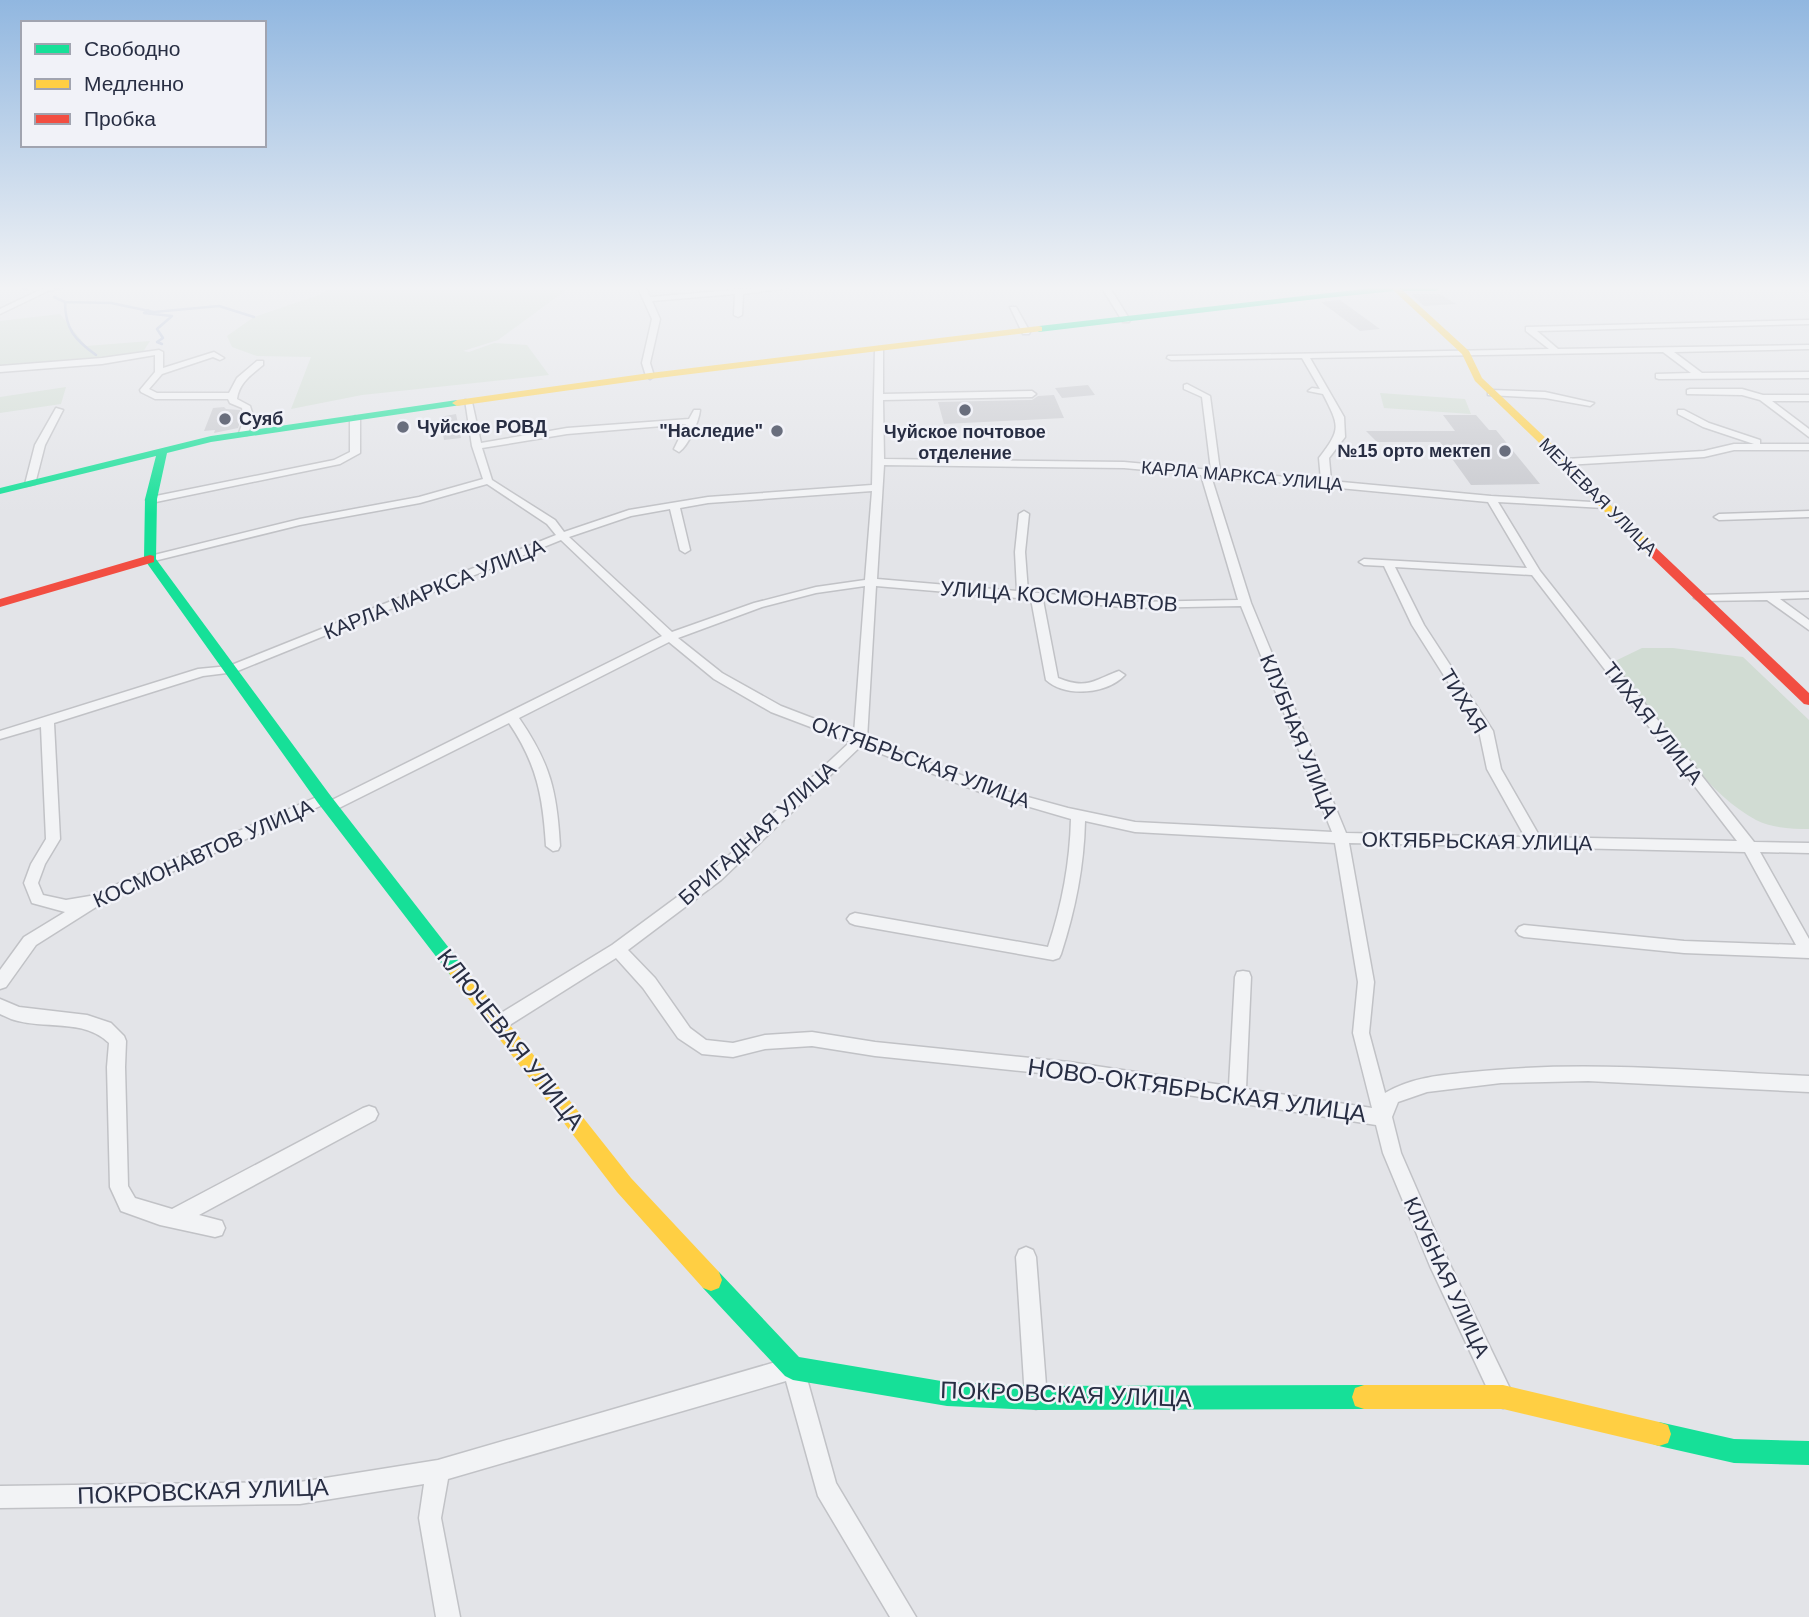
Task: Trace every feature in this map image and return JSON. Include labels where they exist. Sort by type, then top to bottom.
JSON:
[{"type":"street","points":[[0,369],[71,363]]},
{"type":"street","points":[[159,363],[159,372]]},
{"type":"street","points":[[185,363],[159,372],[144,390],[155,396],[232,396]]},
{"type":"street","points":[[244,433],[249,419],[246,406],[233,401],[232,396],[240,380],[259,363]]},
{"type":"street","points":[[646,363],[650,376]]},
{"type":"street","points":[[0,491],[244,433],[756,363]]},
{"type":"street","points":[[860,740],[878,488],[878,363]]},
{"type":"street","points":[[1309,363],[1339,417],[1340,437],[1324,458],[1325,484]]},
{"type":"street","name":"МЕЖЕВАЯ УЛИЦА","points":[[1471,363],[1478,379],[1491,393],[1809,701]]},
{"type":"street","points":[[1684,363],[1699,375]]},
{"type":"street","points":[[1659,376],[1809,375]]},
{"type":"street","name":"КЛУБНАЯ УЛИЦА","points":[[1187,387],[1206,396],[1210,473],[1245,603],[1340,838],[1366,982],[1361,1033],[1392,1153],[1437,1259],[1503,1397]]},
{"type":"street","points":[[1312,391],[1326,392]]},
{"type":"street","points":[[1690,391],[1742,391],[1763,398],[1809,398]]},
{"type":"street","points":[[1491,393],[1545,395],[1590,403]]},
{"type":"street","points":[[879,397],[1032,394]]},
{"type":"street","points":[[1763,398],[1809,434]]},
{"type":"street","points":[[0,603],[150,559],[300,522],[420,500],[488,481],[468,402]]},
{"type":"street","points":[[30,484],[40,445],[59,411]]},
{"type":"street","points":[[679,449],[697,412]]},
{"type":"street","points":[[1681,412],[1706,425],[1767,446]]},
{"type":"street","points":[[151,500],[337,462],[355,453],[355,419]]},
{"type":"street","points":[[477,446],[608,427],[684,421],[693,423]]},
{"type":"street","points":[[1565,462],[1717,453],[1734,447],[1809,447]]},
{"type":"street","points":[[150,559],[151,500],[162,452]]},
{"type":"street","name":"КАРЛА МАРКСА УЛИЦА","points":[[879,462],[1124,465],[1491,499],[1604,505]]},
{"type":"street","name":"ОКТЯБРЬСКАЯ УЛИЦА","points":[[488,481],[551,522],[562,537],[670,637],[719,676],[776,709],[990,791],[1135,827],[1340,838],[1809,848]]},
{"type":"street","name":"КАРЛА МАРКСА УЛИЦА","points":[[0,736],[202,671],[231,670],[628,513],[794,492],[878,488]]},
{"type":"street","name":"ТИХАЯ УЛИЦА","points":[[1491,499],[1535,572],[1749,846],[1809,952]]},
{"type":"street","points":[[674,506],[685,550]]},
{"type":"street","points":[[1024,514],[1020,552],[1052,680],[1062,685],[1087,687],[1106,685],[1119,674]]},
{"type":"street","points":[[1719,517],[1809,514]]},
{"type":"street","name":"КЛЮЧЕВАЯ УЛИЦА","points":[[150,559],[328,802],[624,1185],[793,1368],[826,1488],[904,1617]]},
{"type":"street","points":[[1364,562],[1535,572]]},
{"type":"street","name":"ТИХАЯ","points":[[1388,563],[1418,625],[1486,731],[1494,769],[1535,841]]},
{"type":"street","name":"УЛИЦА КОСМОНАВТОВ","points":[[873,582],[1133,605],[1245,603]]},
{"type":"street","name":"КОСМОНАВТОВ УЛИЦА","points":[[0,982],[30,941],[99,898],[328,802],[512,717],[670,637],[758,605],[816,590],[873,582]]},
{"type":"street","points":[[1700,598],[1809,595]]},
{"type":"street","points":[[1769,596],[1809,626]]},
{"type":"street","points":[[512,717],[536,751],[547,780],[553,846]]},
{"type":"street","points":[[47,721],[53,839],[38,864],[31,883],[37,900],[66,906],[99,898]]},
{"type":"street","name":"БРИГАДНАЯ УЛИЦА","points":[[499,1023],[618,949],[716,876],[860,740]]},
{"type":"street","points":[[855,919],[1053,954],[1060,935],[1078,848],[1078,815]]},
{"type":"street","points":[[1524,931],[1684,947],[1809,952]]},
{"type":"street","name":"НОВО-ОКТЯБРЬСКАЯ УЛИЦА","points":[[618,949],[649,983],[684,1032],[702,1047],[733,1050],[765,1042],[812,1039],[875,1049],[1069,1069],[1382,1118],[1392,1097],[1426,1084],[1502,1076],[1588,1074],[1809,1084]]},
{"type":"street","points":[[1237,1095],[1243,977]]},
{"type":"street","points":[[0,1006],[17,1013],[87,1022],[105,1028],[118,1041],[116,1067],[119,1187],[128,1205],[215,1228]]},
{"type":"street","points":[[173,1219],[369,1114]]},
{"type":"street","points":[[1026,1257],[1036,1398]]},
{"type":"street","name":"ПОКРОВСКАЯ УЛИЦА","points":[[0,1497],[300,1493],[438,1471],[793,1368],[947,1394],[1036,1398],[1503,1397],[1734,1451],[1809,1453]]},
{"type":"street","points":[[438,1471],[430,1518],[448,1617]]},
{"type":"shaded area","points":[[0,363],[49,363],[0,368]]},
{"type":"shaded area","points":[[309,363],[541,363],[549,375],[362,395],[291,409]]},
{"type":"shaded area","points":[[66,387],[61,404],[0,413],[0,397]]},
{"type":"shaded area","points":[[1380,393],[1465,399],[1471,414],[1384,408]]},
{"type":"shaded area","points":[[1642,648],[1673,648],[1743,657],[1809,720],[1809,829],[1775,826],[1756,820],[1736,807],[1697,770],[1611,663]]},
{"type":"building","points":[[1088,385],[1095,395],[1062,398],[1055,388]]},
{"type":"building","points":[[1054,395],[1064,418],[944,424],[938,402],[1032,400],[1038,396]]},
{"type":"building","name":"Суяб","points":[[213,408],[240,410],[238,428],[214,433],[215,430],[204,431]]},
{"type":"building","points":[[456,414],[461,438],[444,440],[440,417]]},
{"type":"building","name":"№15 орто мектеп","points":[[1443,415],[1476,415],[1489,430],[1496,430],[1540,484],[1471,485],[1440,442],[1377,442],[1366,431],[1455,431]]},
{"type":"traffic: fast","points":[[0,491],[211,439],[457,403]]},
{"type":"traffic: fast","points":[[162,452],[151,499],[150,559],[324,799],[457,971]]},
{"type":"traffic: fast","points":[[711,1280],[793,1368],[947,1394],[1036,1398],[1364,1397]]},
{"type":"traffic: fast","points":[[1659,1434],[1734,1451],[1809,1453]]},
{"type":"traffic: slow","points":[[457,403],[754,363]]},
{"type":"traffic: slow","points":[[1471,363],[1478,379],[1565,462],[1604,505],[1651,550]]},
{"type":"traffic: slow","points":[[457,971],[624,1185],[711,1280]]},
{"type":"traffic: slow","points":[[1364,1397],[1503,1397],[1659,1434]]},
{"type":"traffic: jam","points":[[1651,550],[1809,701]]},
{"type":"traffic: jam","points":[[0,603],[150,559]]},
{"type":"place","name":"Чуйское почтовое отделение","points":[[965,410]]},
{"type":"place","name":"Суяб","points":[[225,419]]},
{"type":"place","name":"Чуйское РОВД","points":[[403,427]]},
{"type":"place","name":"\"Наследие\"","points":[[777,431]]},
{"type":"place","name":"№15 орто мектеп","points":[[1505,451]]}]
